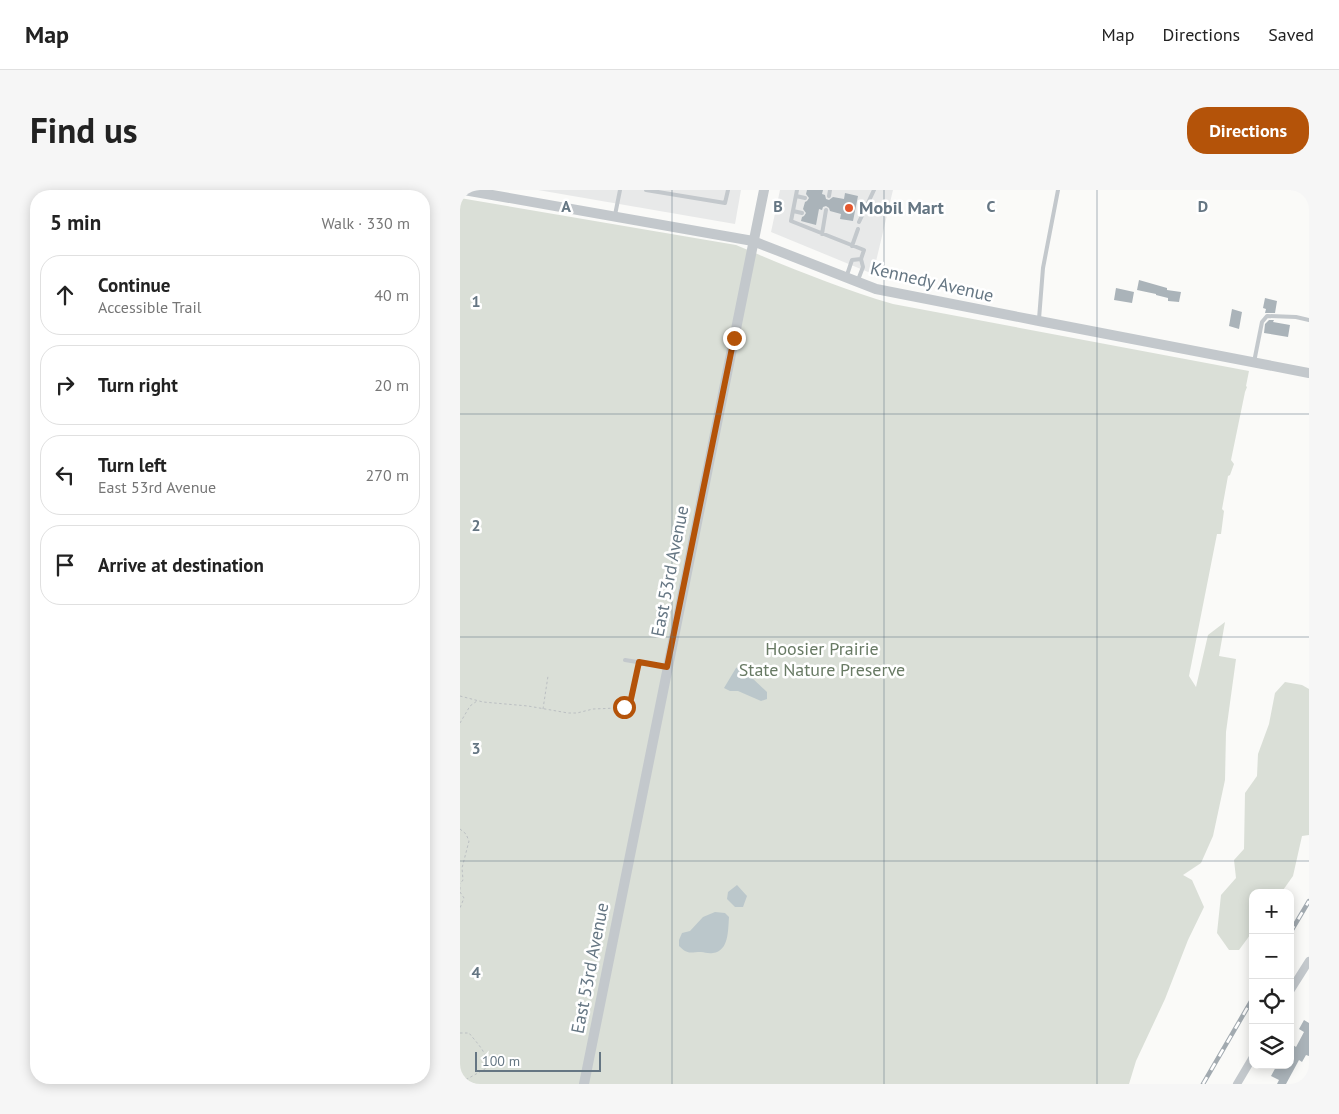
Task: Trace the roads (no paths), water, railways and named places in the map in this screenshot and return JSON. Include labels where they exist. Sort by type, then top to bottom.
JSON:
[{"type":"street","name":"Kennedy Avenue","points":[[464,190],[753,241],[876,289],[1039,322],[1309,372]]},
{"type":"street","name":"East 53rd Avenue","points":[[584,1084],[764,190]]},
{"type":"street","points":[[1294,985],[1309,961]]},
{"type":"street","points":[[1237,1084],[1249,1064]]},
{"type":"lane","points":[[614,216],[620,190]]},
{"type":"lane","points":[[646,190],[725,203],[728,190]]},
{"type":"lane","points":[[797,190],[791,221],[864,250],[861,259],[863,267],[858,282]]},
{"type":"lane","points":[[829,190],[829,196]]},
{"type":"lane","points":[[860,222],[874,190]]},
{"type":"lane","points":[[1039,322],[1044,268],[1058,190]]},
{"type":"lane","points":[[796,196],[805,198]]},
{"type":"lane","points":[[822,234],[826,210]]},
{"type":"lane","points":[[793,211],[802,213]]},
{"type":"lane","points":[[818,216],[825,217]]},
{"type":"lane","points":[[852,246],[858,229]]},
{"type":"lane","points":[[846,277],[852,260],[861,259]]},
{"type":"lane","points":[[1254,362],[1262,322],[1267,316],[1296,317],[1309,320]]},
{"type":"lane","points":[[625,660],[667,667]]},
{"type":"railway","points":[[1294,926],[1309,901]]},
{"type":"railway","points":[[1203,1084],[1249,1005]]},
{"type":"place","name":"Mobil Mart","points":[[849,208]]},
{"type":"park label","name":"Hoosier Prairie State Nature Preserve","points":[[822,659]]}]
